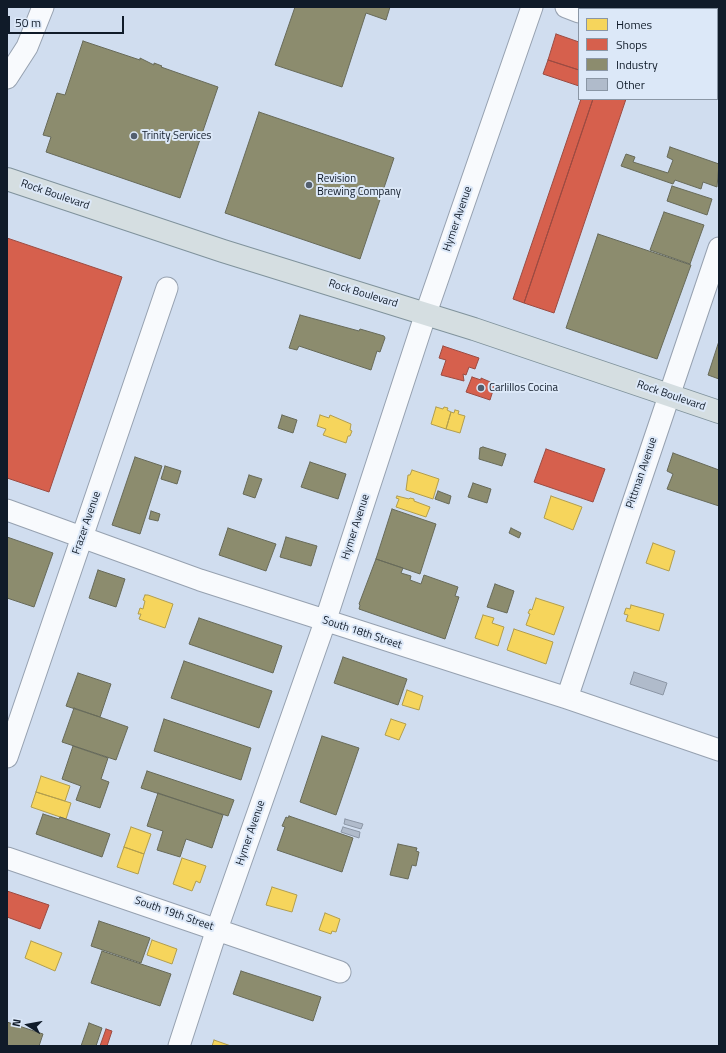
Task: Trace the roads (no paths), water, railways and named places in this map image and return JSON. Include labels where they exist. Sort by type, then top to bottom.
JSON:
[{"type":"main road","name":"Rock Boulevard","points":[[7,179],[223,251],[426,313],[719,412]]},
{"type":"street","points":[[7,78],[27,47],[42,7]]},
{"type":"street","name":"Hymer Avenue","points":[[179,1046],[217,929],[325,622],[426,313],[532,7]]},
{"type":"street","points":[[566,7],[578,12]]},
{"type":"street","name":"Pittman Avenue","points":[[567,698],[668,395],[719,248]]},
{"type":"street","name":"Frazer Avenue","points":[[7,757],[167,288]]},
{"type":"street","name":"South 18th Street","points":[[7,510],[82,538],[325,622],[567,698],[719,750]]},
{"type":"street","name":"South 19th Street","points":[[7,858],[340,972]]},
{"type":"place","name":"Trinity Services","points":[[134,136]]},
{"type":"place","name":"Revision Brewing Company","points":[[309,185]]},
{"type":"place","name":"Carlillos Cocina","points":[[481,388]]}]
